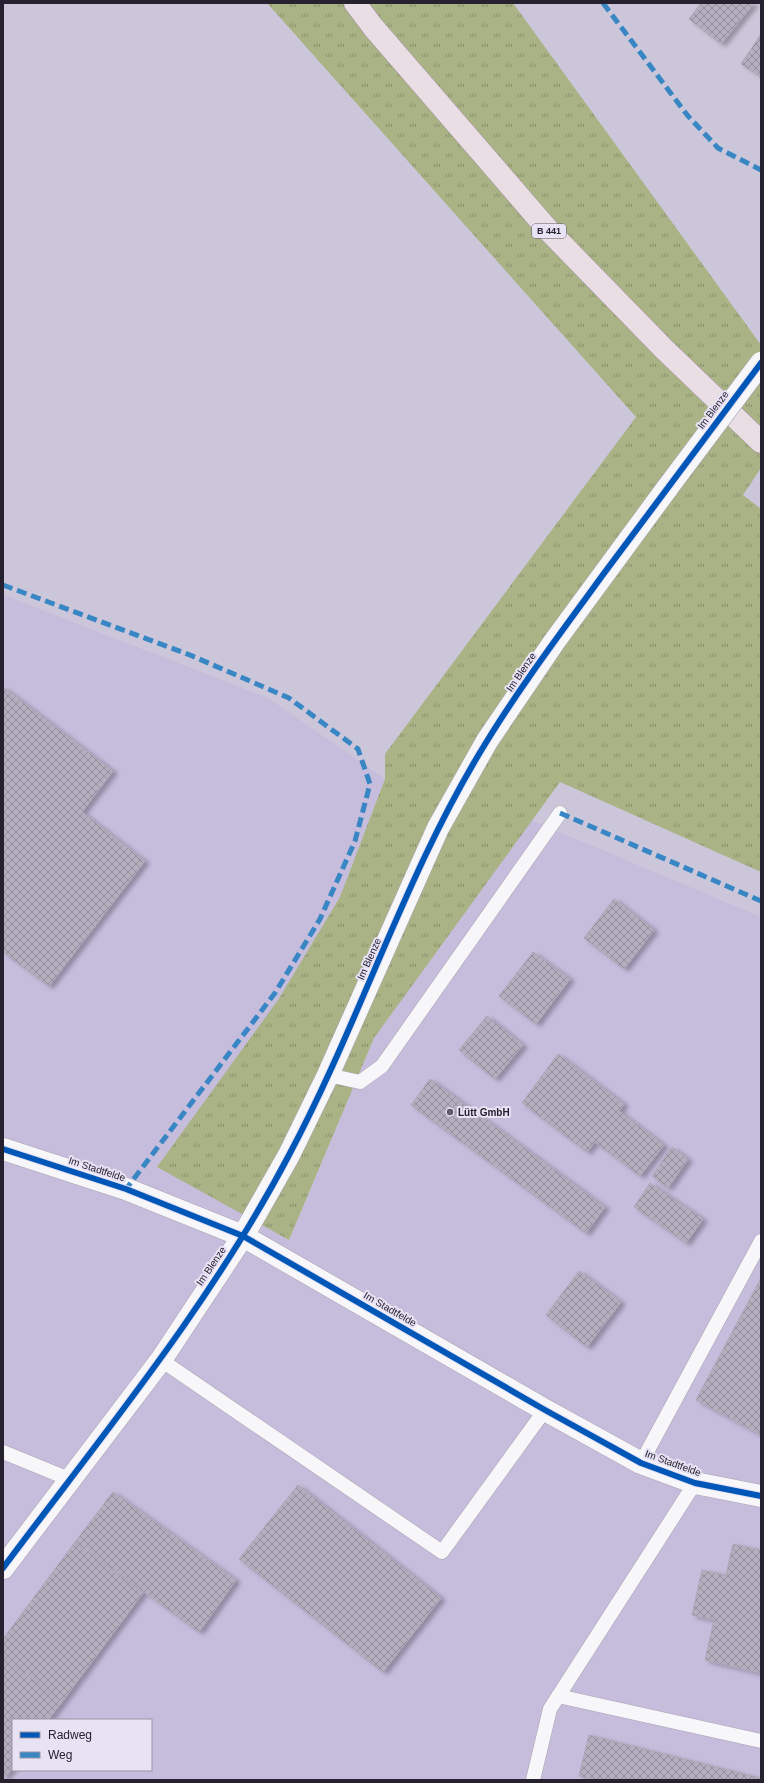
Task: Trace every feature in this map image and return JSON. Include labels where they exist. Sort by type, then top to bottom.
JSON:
[{"type":"main road","name":"B 441","points":[[355,3],[373,27],[550,232],[665,350],[761,442]]},
{"type":"street","name":"Im Blenze","points":[[3,1568],[69,1479],[161,1360],[243,1236],[290,1155],[328,1075],[438,828],[487,741],[554,642],[761,363]]},
{"type":"street","name":"Im Stadtfelde","points":[[3,1149],[126,1189],[243,1236],[545,1410],[641,1463],[695,1483],[761,1496]]},
{"type":"lane","points":[[328,1075],[360,1082],[382,1066],[560,813]]},
{"type":"lane","points":[[641,1463],[761,1241]]},
{"type":"lane","points":[[161,1360],[442,1552],[545,1410]]},
{"type":"lane","points":[[3,1452],[69,1479]]},
{"type":"lane","points":[[533,1780],[550,1709],[695,1483]]},
{"type":"lane","points":[[558,1696],[761,1741]]},
{"type":"shaded area","points":[[3,595],[268,698],[385,779],[340,897],[278,1000],[290,1239],[374,1038],[531,820],[761,917],[761,1780],[3,1780]]},
{"type":"green space","points":[[267,3],[513,3],[761,345],[761,468],[743,495],[761,509],[761,872],[560,782],[374,1038],[289,1240],[157,1167],[278,1000],[340,897],[385,779],[385,754],[636,417]]},
{"type":"building","points":[[701,3],[754,3],[721,44],[689,19]]},
{"type":"building","points":[[761,34],[761,77],[741,64]]},
{"type":"building","points":[[3,687],[113,771],[82,812],[145,861],[49,986],[3,952]]},
{"type":"building","points":[[614,899],[654,930],[624,969],[584,938]]},
{"type":"building","points":[[533,952],[570,979],[536,1024],[499,996]]},
{"type":"building","points":[[487,1016],[523,1045],[495,1079],[459,1050]]},
{"type":"building","points":[[558,1054],[624,1104],[619,1111],[664,1145],[640,1176],[595,1142],[587,1152],[522,1103]]},
{"type":"building","points":[[430,1079],[605,1207],[586,1233],[411,1105]]},
{"type":"building","points":[[672,1147],[688,1159],[668,1188],[652,1176]]},
{"type":"building","points":[[650,1183],[703,1219],[686,1243],[634,1207]]},
{"type":"building","points":[[579,1271],[621,1302],[587,1347],[546,1315]]},
{"type":"building","points":[[761,1278],[761,1435],[696,1400]]},
{"type":"building","points":[[298,1485],[441,1598],[383,1672],[239,1559]]},
{"type":"building","points":[[113,1492],[236,1580],[199,1632],[75,1542]]},
{"type":"building","points":[[75,1542],[143,1593],[62,1702],[3,1657],[3,1639]]},
{"type":"building","points":[[733,1544],[761,1550],[761,1673],[705,1660],[714,1620],[692,1615],[702,1570],[726,1575]]},
{"type":"building","points":[[3,1657],[62,1702],[49,1719],[12,1719],[12,1768],[3,1780]]},
{"type":"building","points":[[589,1735],[761,1778],[761,1780],[594,1780],[579,1776]]},
{"type":"marked path","points":[[603,3],[688,116],[718,148],[761,170]]},
{"type":"marked path","points":[[3,585],[190,655],[289,698],[358,749],[370,784],[355,841],[320,919],[275,993],[126,1189]]},
{"type":"marked path","points":[[560,813],[761,901]]},
{"type":"cycle path","points":[[3,1568],[117,1418],[191,1316],[258,1210],[289,1155],[315,1104],[432,842],[458,791],[487,741],[514,699],[602,576],[761,363]]},
{"type":"cycle path","points":[[3,1149],[126,1189],[243,1236],[545,1410],[641,1463],[695,1483],[761,1496]]},
{"type":"place","name":"Lütt GmbH","points":[[450,1112]]}]
